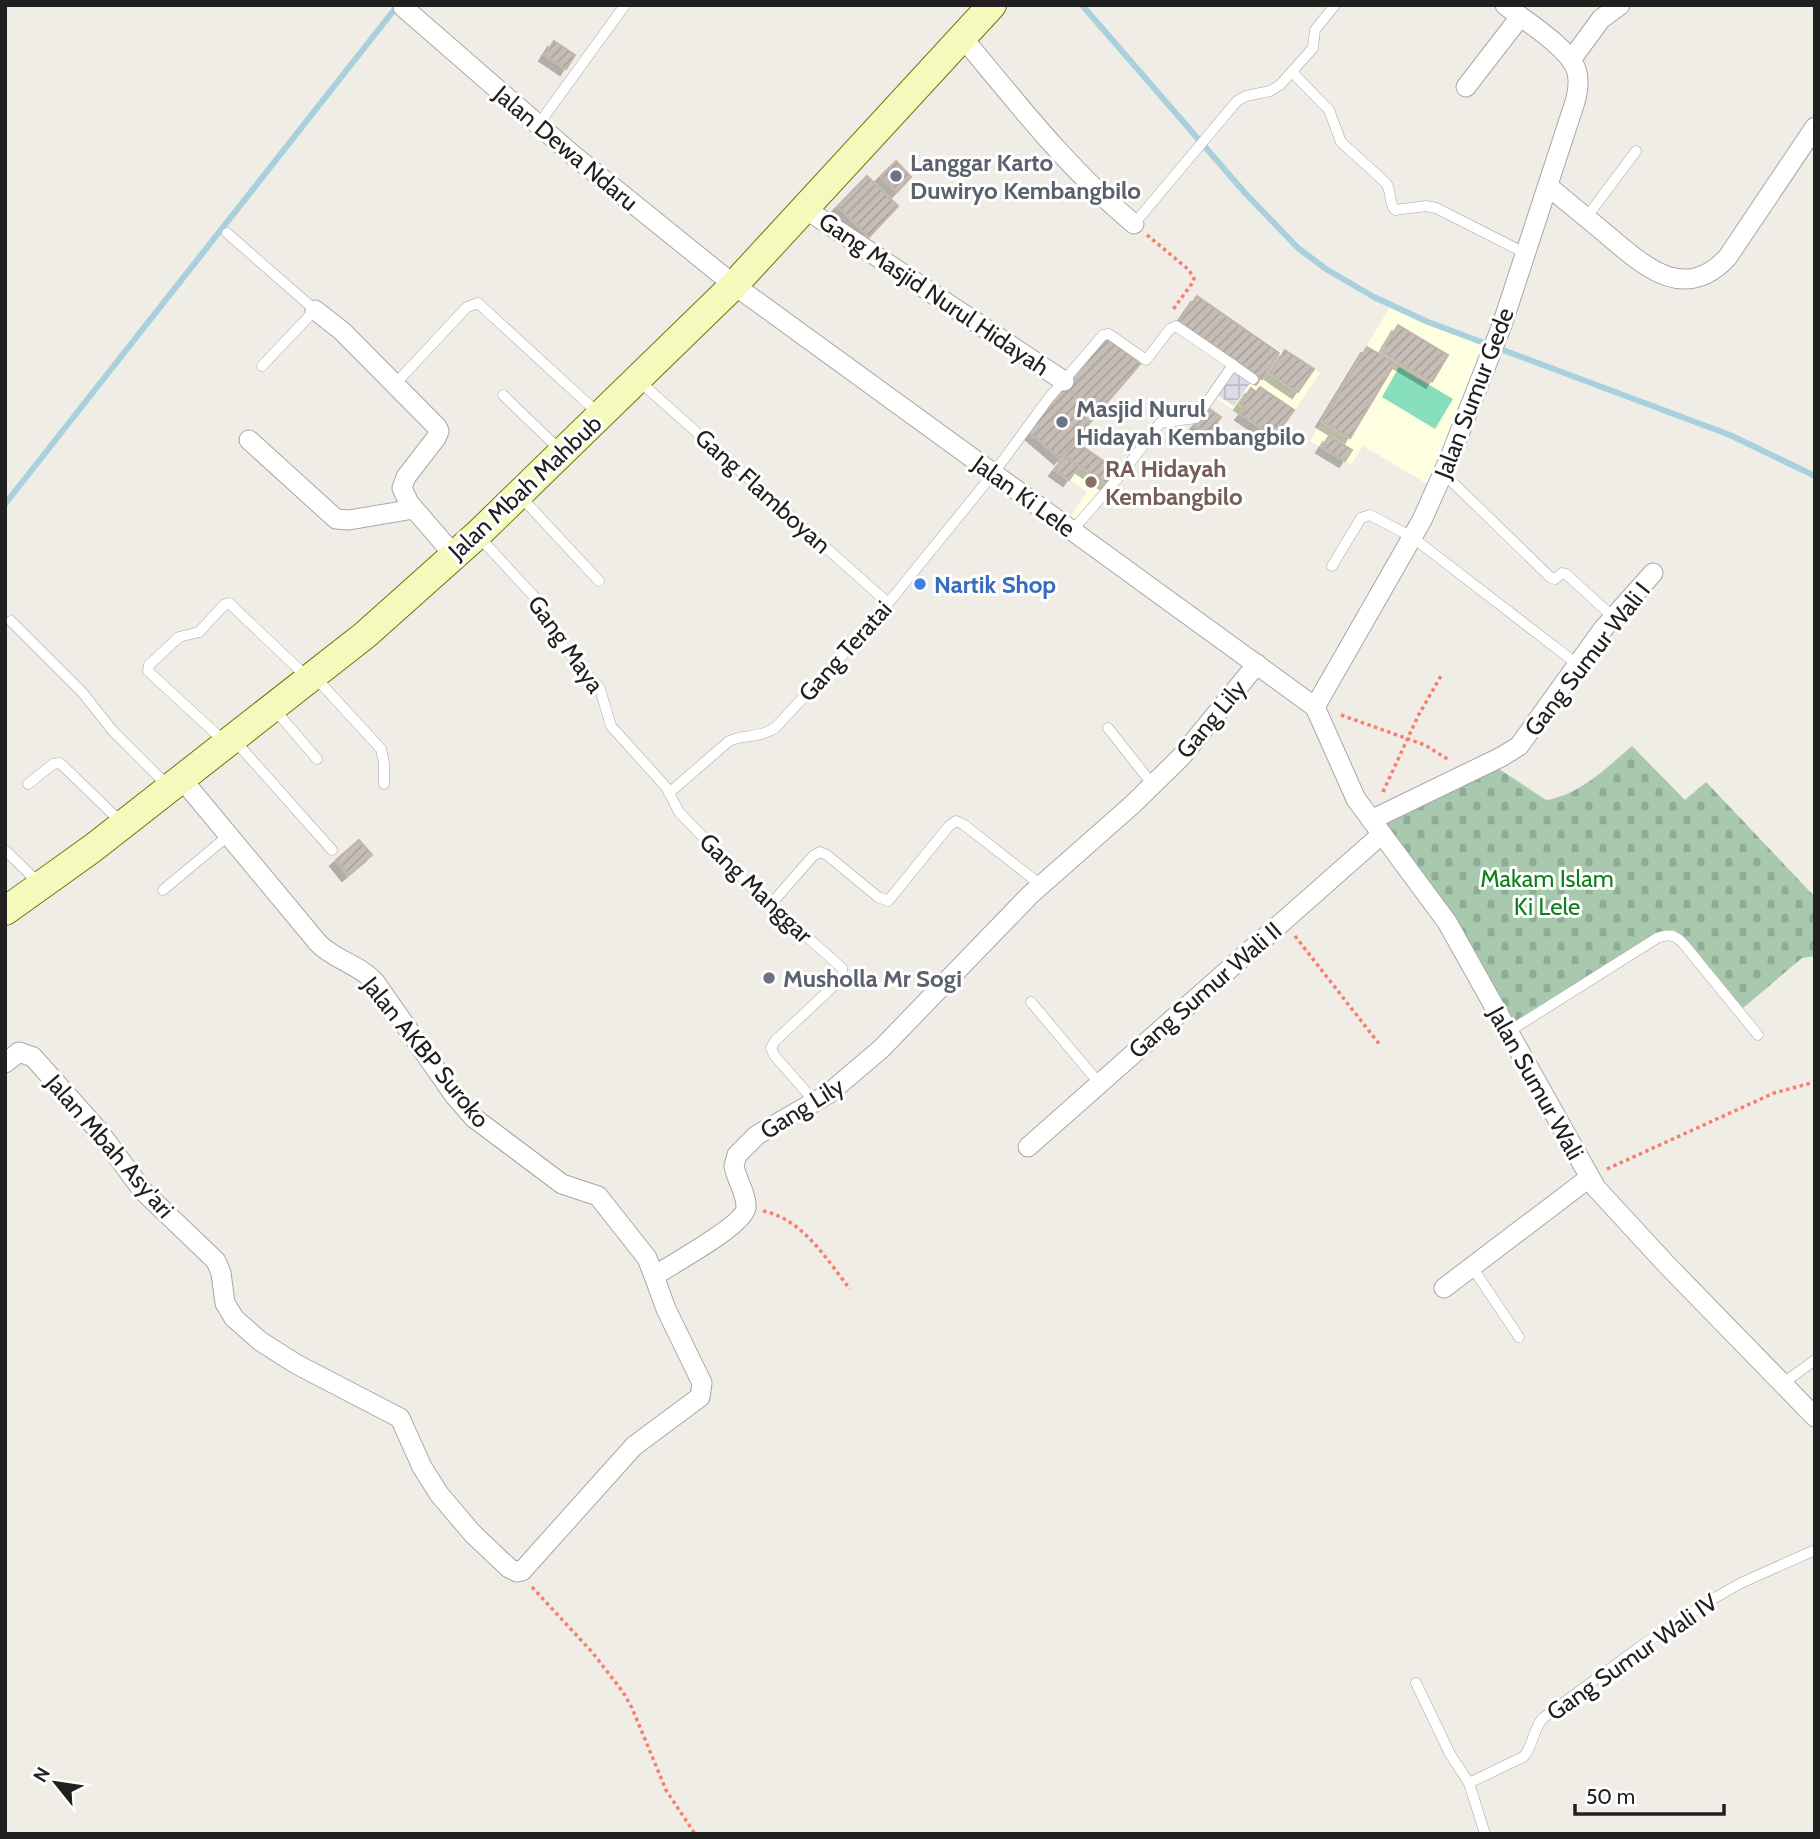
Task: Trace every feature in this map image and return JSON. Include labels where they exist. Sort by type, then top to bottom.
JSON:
[{"type":"street","name":"Jalan Mbah Mahbub","points":[[5,911],[123,824],[365,635],[477,535],[734,285],[992,5]]},
{"type":"street","points":[[1466,87],[1512,11],[1571,60],[1601,19],[1620,5]]},
{"type":"street","name":"Jalan Dewa Ndaru","points":[[403,7],[639,210],[734,285]]},
{"type":"street","points":[[963,38],[1062,155],[1134,224]]},
{"type":"street","name":"Jalan Sumur Gede","points":[[1315,706],[1412,537],[1443,473],[1494,347],[1577,96],[1578,75],[1571,60]]},
{"type":"street","points":[[1548,186],[1653,271],[1682,279],[1703,276],[1727,258],[1815,127]]},
{"type":"street","name":"Gang Masjid Nurul Hidayah","points":[[804,208],[1064,381]]},
{"type":"street","name":"Jalan Ki Lele","points":[[734,285],[1315,706]]},
{"type":"street","points":[[314,310],[342,331],[439,431],[403,482],[402,488],[414,509],[454,555]]},
{"type":"street","points":[[249,440],[336,519],[349,520],[414,509]]},
{"type":"street","name":"Gang Sumur Wali I","points":[[1376,827],[1465,774],[1510,752],[1523,742],[1613,617],[1653,573]]},
{"type":"street","name":"Gang Lily","points":[[746,1207],[735,1171],[737,1155],[768,1127],[838,1087],[881,1049],[1041,885],[1153,785],[1188,750],[1257,664]]},
{"type":"street","name":"Jalan Sumur Wali","points":[[1315,706],[1356,799],[1447,922],[1589,1178],[1624,1219],[1815,1417]]},
{"type":"street","name":"Jalan AKBP Suroko","points":[[175,782],[229,835],[322,948],[363,971],[375,982],[454,1095],[474,1118],[562,1184],[594,1193],[602,1200],[646,1258],[654,1276]]},
{"type":"street","name":"Gang Sumur Wali II","points":[[1028,1147],[1283,921],[1376,827]]},
{"type":"street","name":"Jalan Mbah Asy'ari","points":[[5,1063],[19,1052],[31,1055],[120,1157],[148,1196],[216,1261],[221,1273],[227,1309],[250,1332],[296,1364],[400,1418],[422,1467],[445,1502],[509,1568],[519,1572]]},
{"type":"street","points":[[1444,1288],[1589,1178]]},
{"type":"street","points":[[519,1572],[528,1566],[634,1446],[697,1401],[702,1393],[702,1383],[666,1309],[654,1276],[729,1229],[740,1219],[746,1207]]},
{"type":"lane","points":[[538,125],[625,5]]},
{"type":"lane","points":[[1134,224],[1237,101],[1246,96],[1274,90],[1292,72],[1313,48],[1315,30],[1335,5]]},
{"type":"lane","points":[[1292,72],[1329,110],[1340,142],[1386,183],[1395,210],[1426,206],[1436,208],[1525,253]]},
{"type":"lane","points":[[1586,218],[1636,151]]},
{"type":"lane","points":[[228,233],[314,310],[262,366]]},
{"type":"lane","points":[[395,384],[467,307],[478,303],[601,416]]},
{"type":"lane","points":[[1175,326],[1253,379]]},
{"type":"lane","name":"Gang Teratai","points":[[669,793],[729,741],[761,735],[776,727],[860,637],[993,474],[1064,381],[1106,333],[1146,360],[1175,326]]},
{"type":"lane","points":[[1072,531],[1123,472],[1158,425],[1167,420],[1188,421],[1196,418],[1234,365]]},
{"type":"lane","name":"Gang Flamboyan","points":[[638,380],[888,603]]},
{"type":"lane","points":[[502,395],[563,453]]},
{"type":"lane","points":[[1443,473],[1550,577],[1555,579],[1562,573],[1566,574],[1613,617]]},
{"type":"lane","points":[[519,495],[599,581]]},
{"type":"lane","points":[[1332,566],[1359,520],[1370,515],[1412,537],[1577,664]]},
{"type":"lane","name":"Gang Maya","points":[[477,535],[541,604],[549,629],[602,692],[611,726],[669,793]]},
{"type":"lane","points":[[332,850],[229,741],[150,674],[148,666],[179,637],[197,633],[225,604],[232,605],[311,677],[381,749],[384,784]]},
{"type":"lane","points":[[11,621],[82,692],[112,730],[175,782]]},
{"type":"lane","points":[[273,707],[317,759]]},
{"type":"lane","points":[[1108,729],[1153,785]]},
{"type":"lane","points":[[28,783],[53,764],[61,763],[123,824]]},
{"type":"lane","name":"Gang Manggar","points":[[669,793],[676,809],[686,820],[770,905],[838,965],[843,973],[841,979],[775,1041],[771,1048],[815,1102]]},
{"type":"lane","points":[[770,905],[813,856],[820,852],[878,897],[888,901],[956,821],[1041,885]]},
{"type":"lane","points":[[163,890],[229,835]]},
{"type":"lane","points":[[5,850],[41,885]]},
{"type":"lane","points":[[1508,1032],[1657,938],[1670,934],[1687,948],[1758,1035]]},
{"type":"lane","points":[[1031,1002],[1099,1083]]},
{"type":"lane","points":[[1472,1267],[1519,1337]]},
{"type":"lane","points":[[1782,1384],[1815,1360]]},
{"type":"lane","name":"Gang Sumur Wali IV","points":[[1469,1783],[1523,1757],[1529,1750],[1536,1727],[1543,1718],[1641,1646],[1741,1583],[1815,1550]]},
{"type":"lane","points":[[1416,1683],[1450,1754],[1469,1783],[1485,1834]]},
{"type":"path","points":[[1134,224],[1193,275],[1193,282],[1170,314],[1175,326]]},
{"type":"path","points":[[1376,827],[1408,738],[1443,674]]},
{"type":"path","points":[[1315,706],[1408,738],[1434,750],[1465,774]]},
{"type":"path","points":[[1283,921],[1380,1045]]},
{"type":"path","points":[[1589,1178],[1762,1098],[1815,1082]]},
{"type":"path","points":[[746,1207],[781,1216],[799,1228],[850,1289]]},
{"type":"path","points":[[519,1572],[592,1653],[623,1692],[666,1790],[695,1834]]},
{"type":"shaded area","points":[[1197,295],[1281,352],[1285,348],[1320,373],[1275,439],[1209,393],[1226,367],[1172,330]]},
{"type":"shaded area","points":[[1391,305],[1487,345],[1429,485],[1363,446],[1351,465],[1310,441]]},
{"type":"shaded area","points":[[1233,365],[1253,379],[1234,406],[1214,393]]},
{"type":"shaded area","name":"RA Hidayah Kembangbilo","points":[[1074,441],[1120,471],[1072,526],[1067,521],[1087,492],[1055,470]]},
{"type":"green space","points":[[1399,367],[1453,399],[1435,429],[1382,397]]},
{"type":"green space","name":"Makam Islam Ki Lele","points":[[1632,746],[1685,800],[1706,782],[1815,897],[1815,956],[1802,958],[1743,1008],[1684,937],[1674,930],[1665,930],[1513,1022],[1384,824],[1496,767],[1546,800],[1558,797],[1581,787]]},
{"type":"building","points":[[554,41],[575,55],[566,69],[545,55]]},
{"type":"building","name":"Langgar Karto Duwiryo Kembangbilo","points":[[896,161],[911,177],[897,192],[881,176]]},
{"type":"building","points":[[867,176],[898,206],[869,237],[838,206]]},
{"type":"building","points":[[1197,296],[1279,353],[1262,379],[1179,322]]},
{"type":"building","points":[[1398,325],[1448,355],[1432,382],[1382,352]]},
{"type":"building","points":[[1107,336],[1140,364],[1097,414],[1064,386]]},
{"type":"building","points":[[1367,347],[1395,363],[1350,438],[1322,421]]},
{"type":"building","points":[[1285,350],[1314,369],[1298,392],[1270,373]]},
{"type":"building","name":"Masjid Nurul Hidayah Kembangbilo","points":[[1064,386],[1097,414],[1060,458],[1027,430]]},
{"type":"building","points":[[1260,387],[1294,410],[1275,437],[1241,414],[1246,408],[1240,404],[1251,388],[1256,392]]},
{"type":"building","points":[[1208,408],[1221,417],[1208,435],[1195,425]]},
{"type":"building","points":[[1329,436],[1352,450],[1345,461],[1322,447]]},
{"type":"building","points":[[1074,441],[1117,470],[1107,484],[1065,456]]},
{"type":"building","points":[[1065,457],[1079,466],[1069,480],[1055,470]]},
{"type":"building","points":[[359,840],[372,855],[348,875],[336,860]]},
{"type":"waterway","points":[[5,504],[398,5]]},
{"type":"waterway","points":[[1082,5],[1245,193],[1298,248],[1326,269],[1374,297],[1428,322],[1730,435],[1815,476]]},
{"type":"place","name":"Langgar Karto Duwiryo Kembangbilo","points":[[896,176]]},
{"type":"place","name":"Masjid Nurul Hidayah Kembangbilo","points":[[1062,422]]},
{"type":"place","name":"RA Hidayah Kembangbilo","points":[[1091,482]]},
{"type":"place","name":"Nartik Shop","points":[[920,584]]},
{"type":"place","name":"Musholla Mr Sogi","points":[[769,978]]}]
